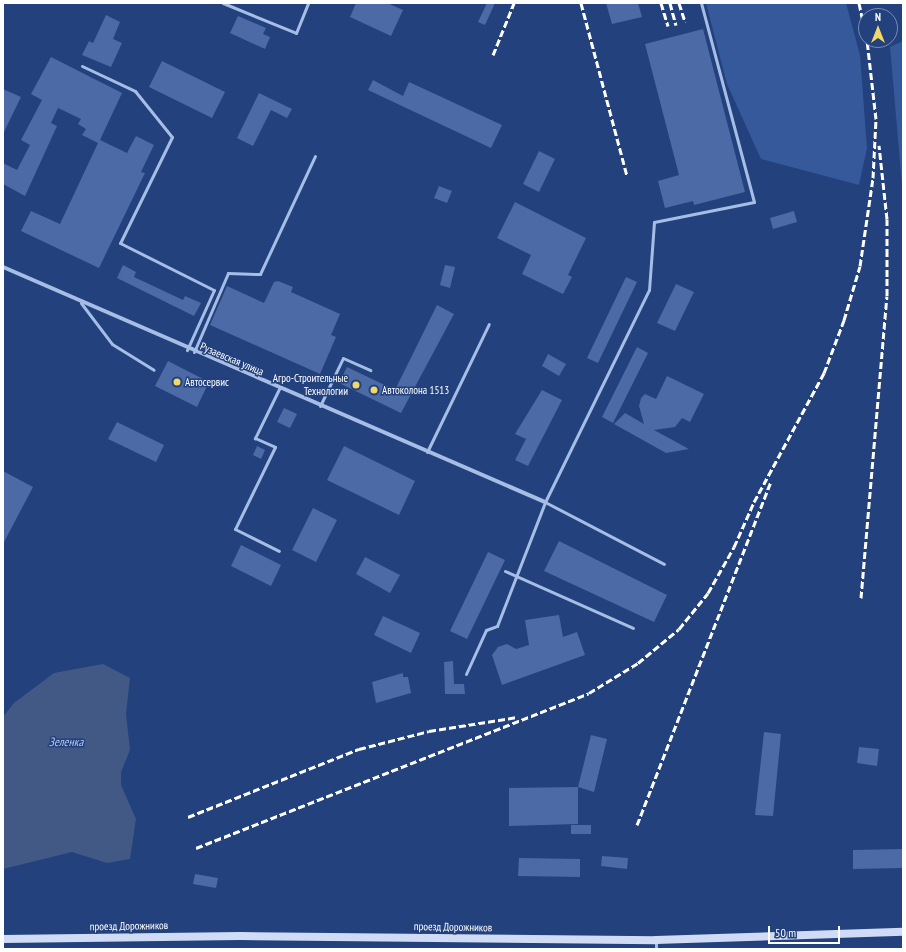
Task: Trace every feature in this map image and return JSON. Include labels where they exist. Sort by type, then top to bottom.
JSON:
[{"type":"main road","name":"проезд Дорожников","points":[[3,939],[241,936],[656,945],[903,932]]},
{"type":"street","name":"Рузаевская улица","points":[[3,267],[187,350],[545,502]]},
{"type":"lane","points":[[223,3],[296,33],[308,3]]},
{"type":"lane","points":[[466,674],[486,630],[497,626],[545,502],[648,290],[654,222],[754,202],[701,3]]},
{"type":"lane","points":[[82,66],[135,91],[172,137],[120,243],[214,290],[187,350]]},
{"type":"lane","points":[[194,352],[228,273],[260,274],[315,156]]},
{"type":"lane","points":[[81,303],[112,344],[154,370]]},
{"type":"lane","points":[[427,452],[489,324]]},
{"type":"lane","points":[[320,406],[343,358],[370,370]]},
{"type":"lane","points":[[279,389],[255,438],[275,447],[235,529],[279,551]]},
{"type":"lane","points":[[545,502],[664,564]]},
{"type":"lane","points":[[505,572],[633,628]]},
{"type":"shaded area","points":[[706,3],[846,3],[860,55],[867,148],[859,185],[761,159],[727,84]]},
{"type":"shaded area","points":[[903,41],[903,196],[890,48],[898,48],[898,43]]},
{"type":"water","name":"Зеленка","points":[[103,664],[130,678],[126,714],[130,750],[121,772],[121,785],[136,819],[130,859],[107,863],[72,852],[3,869],[3,717],[14,703],[54,673]]},
{"type":"building","points":[[356,3],[387,3],[403,10],[391,36],[350,17]]},
{"type":"building","points":[[487,3],[495,3],[485,25],[478,22]]},
{"type":"building","points":[[606,3],[638,3],[642,17],[612,24]]},
{"type":"building","points":[[106,15],[120,22],[113,39],[122,43],[111,67],[82,55],[89,41],[93,43]]},
{"type":"building","points":[[238,16],[266,28],[263,34],[270,37],[265,49],[230,33]]},
{"type":"building","points":[[703,29],[745,192],[694,205],[693,201],[665,208],[658,181],[679,175],[645,44]]},
{"type":"building","points":[[51,57],[122,93],[100,140],[127,153],[136,136],[154,145],[141,172],[145,173],[99,268],[21,231],[31,211],[60,224],[98,143],[82,135],[86,129],[78,124],[81,119],[58,108],[51,123],[57,126],[25,196],[3,184],[3,163],[17,170],[30,145],[21,140],[42,100],[31,94]]},
{"type":"building","points":[[162,61],[225,92],[212,118],[149,87]]},
{"type":"building","points":[[373,80],[403,96],[409,82],[502,125],[491,148],[368,90]]},
{"type":"building","points":[[3,89],[21,97],[3,134]]},
{"type":"building","points":[[259,93],[292,109],[287,118],[271,110],[253,146],[237,138]]},
{"type":"building","points":[[539,151],[555,159],[539,192],[523,184]]},
{"type":"building","points":[[439,186],[452,191],[447,203],[434,198]]},
{"type":"building","points":[[515,202],[586,238],[568,275],[572,277],[563,294],[522,274],[531,255],[497,238]]},
{"type":"building","points":[[794,211],[797,222],[773,229],[770,218]]},
{"type":"building","points":[[123,265],[136,272],[134,277],[183,300],[185,296],[201,303],[194,316],[117,278]]},
{"type":"building","points":[[445,265],[455,267],[450,288],[440,285]]},
{"type":"building","points":[[626,277],[637,282],[598,363],[587,358]]},
{"type":"building","points":[[278,281],[293,287],[291,292],[340,314],[331,335],[336,337],[320,374],[210,325],[227,286],[264,303],[274,282]]},
{"type":"building","points":[[676,284],[694,292],[675,331],[657,323]]},
{"type":"building","points":[[437,305],[454,314],[401,413],[339,383],[347,367],[395,390]]},
{"type":"building","points":[[637,347],[648,353],[613,423],[602,417]]},
{"type":"building","points":[[548,354],[566,364],[559,376],[542,366]]},
{"type":"building","points":[[168,361],[209,382],[197,407],[155,386]]},
{"type":"building","points":[[667,376],[704,394],[690,422],[682,418],[675,427],[654,430],[689,449],[666,453],[614,424],[625,413],[644,424],[639,406],[641,398],[645,394],[656,399]]},
{"type":"building","points":[[542,390],[562,400],[528,466],[515,460],[526,439],[515,434]]},
{"type":"building","points":[[284,408],[297,414],[290,428],[277,422]]},
{"type":"building","points":[[117,422],[164,445],[156,462],[108,439]]},
{"type":"building","points":[[257,446],[265,450],[261,459],[253,455]]},
{"type":"building","points":[[344,446],[415,481],[399,515],[327,480]]},
{"type":"building","points":[[3,471],[33,487],[3,544]]},
{"type":"building","points":[[313,508],[337,520],[316,562],[292,550]]},
{"type":"building","points":[[559,541],[667,595],[654,622],[544,571]]},
{"type":"building","points":[[241,545],[281,565],[271,586],[231,566]]},
{"type":"building","points":[[488,552],[505,560],[467,639],[450,631]]},
{"type":"building","points":[[365,557],[400,575],[390,593],[356,574]]},
{"type":"building","points":[[559,615],[563,637],[577,632],[585,655],[502,685],[492,655],[498,647],[507,644],[516,649],[529,645],[525,620]]},
{"type":"building","points":[[383,616],[420,633],[411,653],[374,635]]},
{"type":"building","points":[[453,661],[454,684],[464,684],[465,694],[445,694],[444,662]]},
{"type":"building","points":[[403,673],[403,677],[408,677],[411,693],[376,703],[372,682]]},
{"type":"building","points":[[764,732],[781,734],[773,816],[755,815]]},
{"type":"building","points":[[591,735],[607,739],[594,792],[578,787]]},
{"type":"building","points":[[859,747],[879,749],[877,766],[857,763]]},
{"type":"building","points":[[578,787],[578,824],[509,826],[509,788]]},
{"type":"building","points":[[571,825],[591,825],[591,834],[571,834]]},
{"type":"building","points":[[903,849],[903,868],[853,869],[853,850]]},
{"type":"building","points":[[602,856],[628,858],[627,869],[601,866]]},
{"type":"building","points":[[519,858],[580,859],[580,877],[518,876]]},
{"type":"building","points":[[195,874],[218,878],[216,888],[193,884]]},
{"type":"railway","points":[[493,55],[514,3]]},
{"type":"railway","points":[[581,3],[627,176]]},
{"type":"railway","points":[[661,3],[668,26]]},
{"type":"railway","points":[[670,3],[676,25]]},
{"type":"railway","points":[[679,3],[685,22]]},
{"type":"railway","points":[[859,3],[860,8]]},
{"type":"railway","points":[[196,848],[589,693],[638,663],[679,629],[708,593],[734,547],[754,502],[824,373],[844,320],[860,266],[873,178],[876,119],[868,48]]},
{"type":"railway","points":[[861,598],[887,296],[887,219],[879,145]]},
{"type":"railway","points":[[637,825],[771,482]]},
{"type":"railway","points":[[188,817],[359,749],[429,731],[517,717]]},
{"type":"place","name":"Автосервис","points":[[177,382]]},
{"type":"place","name":"Агро-Строительные Технологии","points":[[356,385]]},
{"type":"place","name":"Автоколона 1513","points":[[374,390]]}]
